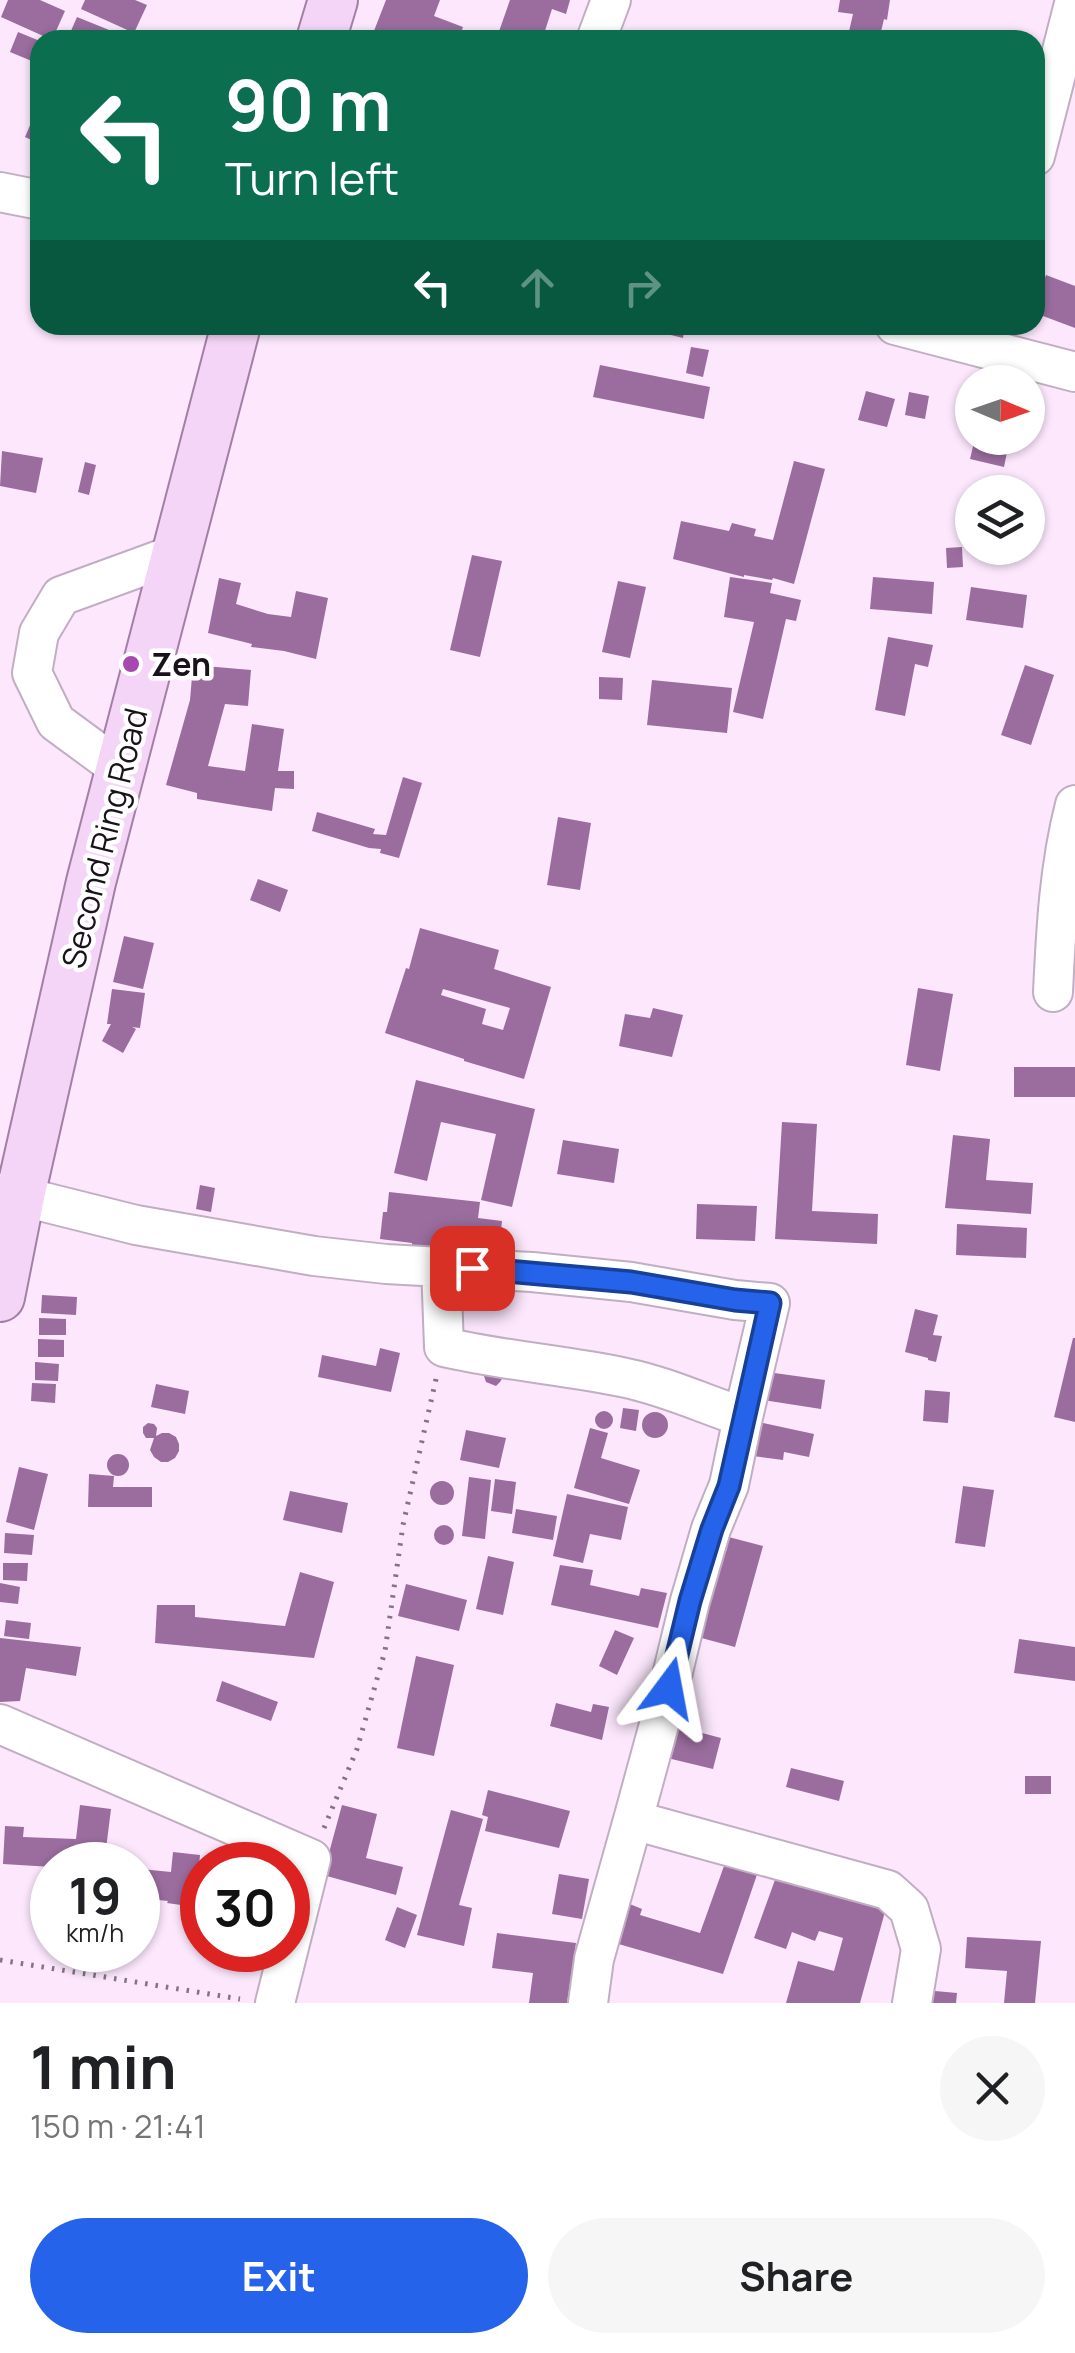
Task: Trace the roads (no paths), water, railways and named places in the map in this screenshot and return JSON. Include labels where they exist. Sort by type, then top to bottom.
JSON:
[{"type":"main road","points":[[324,30],[332,0]]},
{"type":"main road","name":"Second Ring Road","points":[[0,1296],[10,1194],[233,335]]},
{"type":"street","points":[[600,30],[611,0]]},
{"type":"street","points":[[1045,117],[1075,0]]},
{"type":"street","points":[[0,192],[30,198]]},
{"type":"street","points":[[988,337],[1075,372]]},
{"type":"street","points":[[120,769],[56,722],[32,673],[39,633],[60,596],[176,554]]},
{"type":"street","points":[[1052,992],[1058,897],[1075,805]]},
{"type":"street","points":[[10,1194],[207,1239],[368,1262],[631,1282],[770,1303],[729,1486],[690,1601],[594,1958],[588,2003]]},
{"type":"street","points":[[441,1265],[444,1347],[629,1378],[742,1417]]},
{"type":"street","points":[[0,1724],[311,1859],[258,2001]]},
{"type":"street","points":[[633,1820],[888,1890],[909,1909],[921,1948],[912,2003]]},
{"type":"place","name":"Zen","points":[[131,664]]}]
